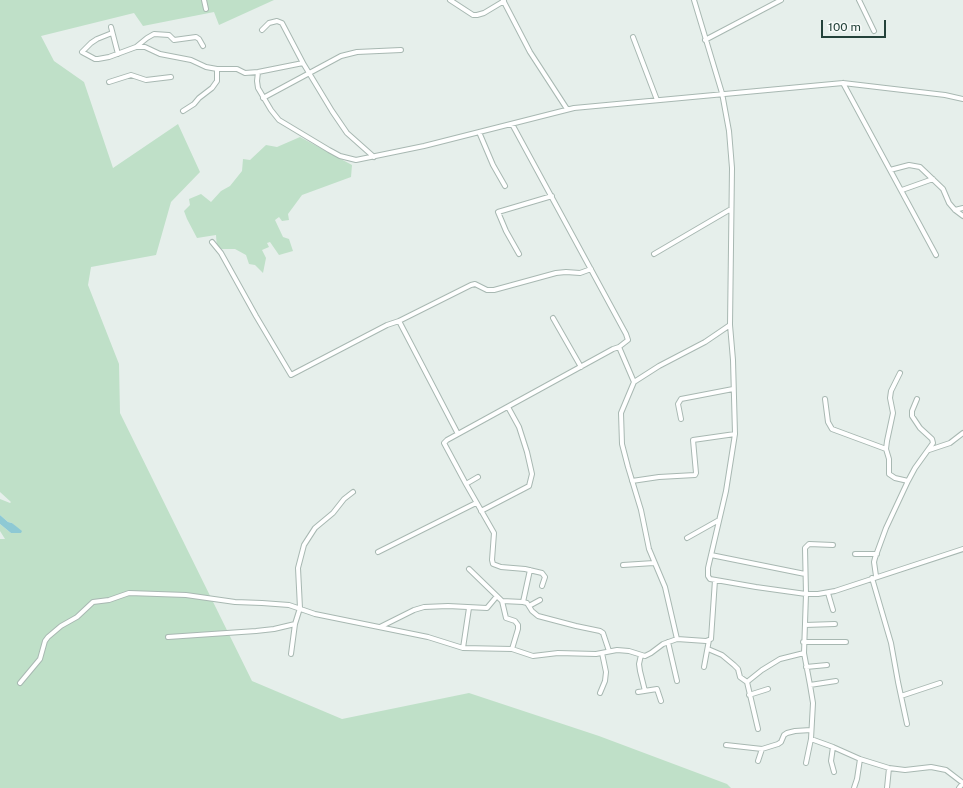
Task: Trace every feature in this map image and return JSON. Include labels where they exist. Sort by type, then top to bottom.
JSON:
[{"type":"street","points":[[204,0],[206,9]]},
{"type":"street","points":[[450,0],[473,15],[484,13],[503,1],[530,52],[566,109]]},
{"type":"street","points":[[694,0],[722,93],[731,149],[732,168],[730,325],[733,360],[735,434],[726,491],[711,555],[708,576],[710,579],[715,580],[814,595],[828,593],[963,549]]},
{"type":"street","points":[[705,40],[781,0]]},
{"type":"street","points":[[858,0],[874,31]]},
{"type":"street","points":[[262,30],[269,23],[277,21],[282,23],[303,63],[347,133],[374,157]]},
{"type":"street","points":[[111,27],[118,54]]},
{"type":"street","points":[[112,33],[91,43],[82,52],[95,59],[109,57],[136,47],[154,34],[169,34],[174,40],[196,37],[204,46]]},
{"type":"street","points":[[634,36],[657,100]]},
{"type":"street","points":[[136,47],[147,47],[164,55],[190,60],[206,67],[217,69],[233,68],[245,73],[258,72],[303,63]]},
{"type":"street","points":[[263,98],[336,58],[349,53],[402,50]]},
{"type":"street","points":[[183,111],[194,104],[198,98],[212,88],[217,81],[217,69]]},
{"type":"street","points":[[258,72],[257,85],[263,98],[279,120],[340,156],[356,160],[512,124],[566,109],[722,93],[843,83],[945,95],[963,99]]},
{"type":"street","points":[[109,82],[131,75],[146,80],[170,77]]},
{"type":"street","points":[[843,83],[936,255]]},
{"type":"street","points":[[512,124],[628,339],[628,341],[619,347],[444,443],[494,533],[492,560],[494,564],[501,567],[530,570],[544,574],[542,586]]},
{"type":"street","points":[[479,132],[493,165],[505,186]]},
{"type":"street","points":[[890,170],[909,165],[914,165],[923,169],[943,189],[949,203],[963,216]]},
{"type":"street","points":[[902,190],[933,179]]},
{"type":"street","points":[[519,254],[506,231],[498,212],[552,196]]},
{"type":"street","points":[[955,210],[963,208]]},
{"type":"street","points":[[654,254],[731,209]]},
{"type":"street","points":[[212,242],[221,253],[291,375],[387,325],[471,285],[475,284],[487,290],[494,290],[556,273],[580,273],[591,269]]},
{"type":"street","points":[[553,318],[581,367]]},
{"type":"street","points":[[398,321],[458,434]]},
{"type":"street","points":[[677,639],[665,587],[654,563],[647,541],[641,510],[622,444],[621,413],[634,382],[659,366],[705,342],[730,325]]},
{"type":"street","points":[[619,347],[634,382]]},
{"type":"street","points":[[900,373],[891,391],[890,398],[892,413],[886,449],[889,459],[889,474],[908,481]]},
{"type":"street","points":[[681,419],[678,404],[682,399],[733,389]]},
{"type":"street","points":[[825,399],[828,422],[832,429],[886,449]]},
{"type":"street","points":[[907,724],[891,643],[874,577],[874,562],[886,528],[908,481],[915,468],[933,443],[932,439],[920,428],[912,416],[912,411],[917,399]]},
{"type":"street","points":[[481,511],[529,486],[532,474],[527,452],[519,427],[508,407]]},
{"type":"street","points":[[929,450],[950,444],[963,433]]},
{"type":"street","points":[[632,481],[659,477],[695,475],[693,440],[735,434]]},
{"type":"street","points":[[466,484],[478,477]]},
{"type":"street","points":[[290,654],[295,624],[300,608],[298,568],[304,545],[315,528],[333,513],[344,499],[353,492]]},
{"type":"street","points":[[378,552],[476,503]]},
{"type":"street","points":[[687,538],[719,520]]},
{"type":"street","points":[[806,763],[811,739],[813,703],[803,642],[806,594],[805,546],[812,544],[833,544]]},
{"type":"street","points":[[855,554],[876,554]]},
{"type":"street","points":[[711,555],[805,574]]},
{"type":"street","points":[[623,565],[654,563]]},
{"type":"street","points":[[469,569],[502,601],[506,618],[515,621],[518,625],[512,649]]},
{"type":"street","points":[[523,602],[530,570]]},
{"type":"street","points":[[704,668],[709,640],[712,637],[715,580]]},
{"type":"street","points":[[20,683],[40,659],[45,641],[48,637],[62,626],[78,617],[90,604],[95,601],[109,600],[123,595],[136,593],[186,595],[235,602],[290,605],[316,614],[437,639],[463,648],[512,649],[533,656],[558,653],[602,653],[609,651],[629,651],[641,655],[648,655],[659,646],[677,639],[709,640]]},
{"type":"street","points":[[828,593],[833,610]]},
{"type":"street","points":[[380,627],[414,610],[424,607],[448,606],[483,609],[488,608],[497,596]]},
{"type":"street","points":[[529,606],[540,600]]},
{"type":"street","points":[[502,601],[523,602],[529,606],[534,614],[600,631],[603,633],[609,651]]},
{"type":"street","points":[[463,648],[469,608]]},
{"type":"street","points":[[168,637],[256,631],[274,629],[295,624]]},
{"type":"street","points":[[805,625],[835,624]]},
{"type":"street","points":[[668,642],[677,681]]},
{"type":"street","points":[[803,642],[846,642]]},
{"type":"street","points":[[708,648],[722,655],[734,665],[738,669],[740,677],[747,682],[758,729]]},
{"type":"street","points":[[600,693],[605,681],[606,672],[602,653]]},
{"type":"street","points":[[747,682],[762,670],[780,659],[804,653]]},
{"type":"street","points":[[641,655],[639,664],[645,691]]},
{"type":"street","points":[[806,666],[827,665]]},
{"type":"street","points":[[810,685],[836,681]]},
{"type":"street","points":[[901,696],[940,683]]},
{"type":"street","points":[[638,692],[657,688],[661,701]]},
{"type":"street","points":[[749,695],[768,689]]},
{"type":"street","points":[[726,744],[762,748],[778,744],[787,733],[811,730]]},
{"type":"street","points":[[811,739],[860,759],[889,768],[905,770],[931,767],[946,770],[963,783],[959,788]]},
{"type":"street","points":[[833,747],[831,761],[834,772]]},
{"type":"street","points":[[758,761],[762,748]]},
{"type":"street","points":[[854,788],[860,759]]},
{"type":"street","points":[[887,788],[889,768]]},
{"type":"green space","points":[[0,0],[274,0],[219,25],[214,12],[143,26],[134,13],[41,36],[54,61],[84,82],[113,168],[178,124],[200,172],[171,202],[156,255],[91,267],[88,285],[119,364],[120,413],[252,681],[342,719],[469,693],[599,736],[727,784],[731,788],[0,788],[0,539],[5,539],[0,531],[0,524],[11,533],[21,533],[12,523],[8,522],[0,515],[0,499],[10,503],[11,502],[0,492]]},
{"type":"green space","points":[[300,137],[352,165],[351,177],[302,195],[288,214],[289,220],[282,221],[279,217],[275,220],[283,237],[289,239],[293,251],[279,255],[270,242],[267,243],[269,247],[262,250],[266,258],[263,273],[255,265],[249,264],[246,255],[235,249],[217,249],[216,235],[197,238],[184,211],[190,205],[189,199],[201,194],[211,202],[221,191],[230,186],[242,171],[243,159],[250,160],[266,145],[277,147]]},
{"type":"water","points":[[0,515],[22,531],[21,533],[11,533],[0,524]]}]
